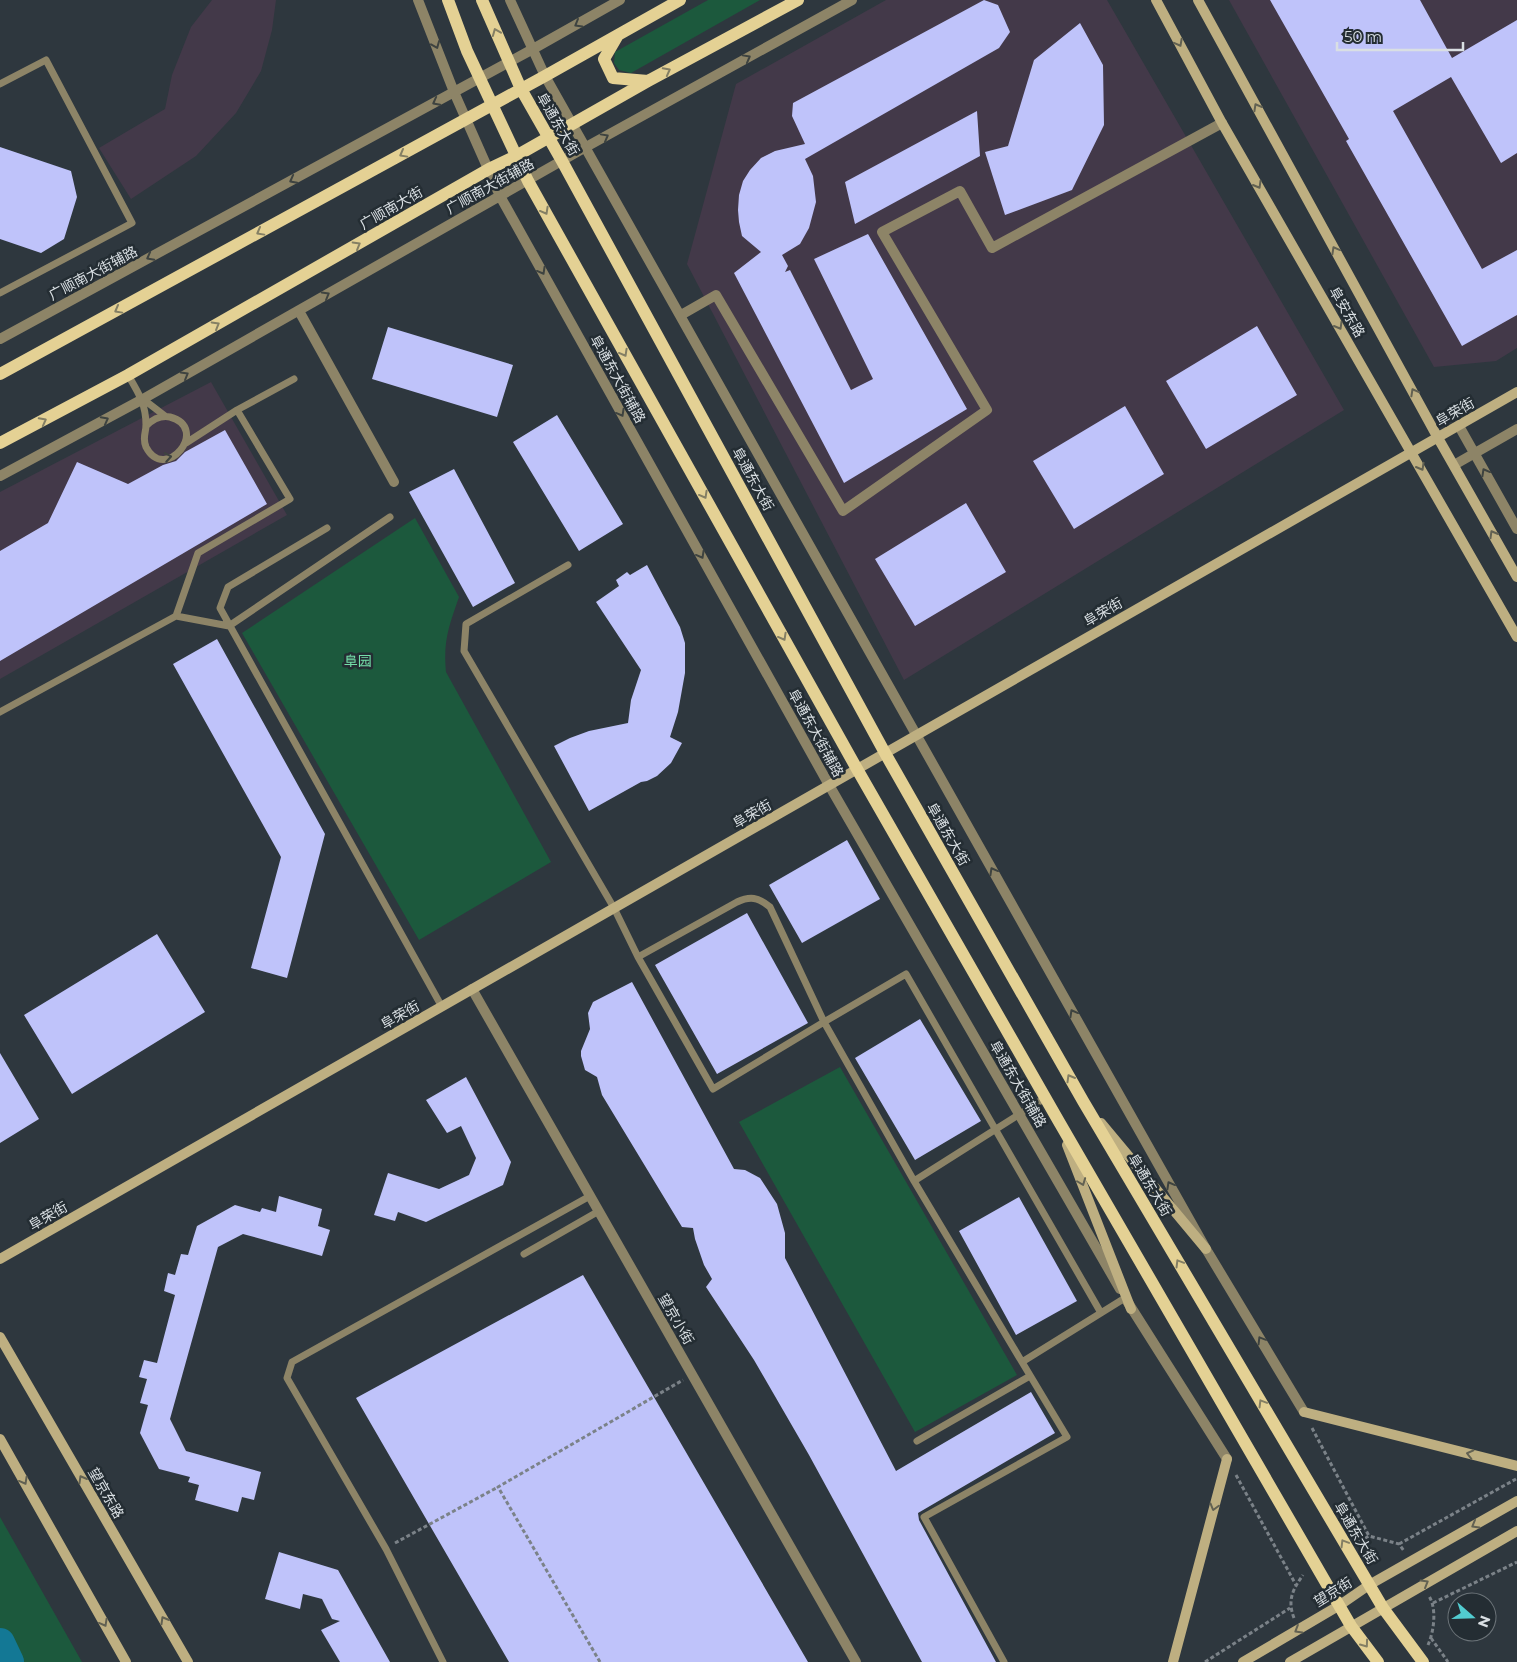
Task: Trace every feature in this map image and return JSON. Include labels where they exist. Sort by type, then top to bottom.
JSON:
[{"type":"main road","points":[[448,0],[480,78],[528,181],[857,769],[1045,1098],[1352,1626],[1378,1662]]},
{"type":"main road","name":"阜通东大街","points":[[482,0],[521,89],[885,753],[1083,1101],[1383,1608],[1425,1656]]},
{"type":"main road","points":[[0,374],[546,76],[680,0]]},
{"type":"main road","name":"广顺南大街","points":[[0,444],[128,375],[489,169],[549,138],[648,81],[798,0]]},
{"type":"main road","points":[[618,35],[604,59],[613,78],[648,81]]},
{"type":"street","name":"阜通东大街辅路","points":[[418,0],[454,92],[500,196],[829,785],[1131,1309],[1227,1460]]},
{"type":"street","points":[[510,0],[546,76],[680,315],[1206,1249],[1304,1412],[1517,1466]]},
{"type":"street","name":"广顺南大街辅路","points":[[0,339],[533,50],[620,0]]},
{"type":"street","name":"广顺南大街辅路","points":[[0,476],[143,399],[586,147],[852,0]]},
{"type":"street","name":"阜安东路","points":[[1156,0],[1222,123],[1517,636]]},
{"type":"street","name":"阜安东路","points":[[1198,0],[1438,438],[1517,576]]},
{"type":"street","points":[[680,315],[716,295],[843,511],[986,410],[882,232],[960,191],[992,248],[1222,123]]},
{"type":"street","points":[[299,311],[394,482]]},
{"type":"street","name":"阜荣街","points":[[0,1259],[1517,392]]},
{"type":"street","points":[[1459,426],[1517,529]]},
{"type":"street","points":[[1454,465],[1517,429]]},
{"type":"street","name":"望京小街","points":[[472,989],[856,1662]]},
{"type":"street","points":[[1083,1101],[1206,1249]]},
{"type":"street","points":[[1058,1120],[1131,1309]]},
{"type":"street","name":"望京东路","points":[[0,1337],[188,1662]]},
{"type":"street","points":[[0,1439],[126,1662]]},
{"type":"street","points":[[1173,1662],[1227,1460]]},
{"type":"street","name":"望京街","points":[[1243,1662],[1340,1605],[1369,1585],[1517,1501]]},
{"type":"street","points":[[1290,1662],[1517,1531]]},
{"type":"lane","points":[[0,84],[46,60],[132,223],[0,293]]},
{"type":"lane","points":[[128,375],[143,399],[165,416],[181,423],[186,434],[186,443]]},
{"type":"lane","points":[[143,399],[146,426],[143,436],[144,442],[152,454],[158,458],[165,459],[181,452],[186,443],[237,410],[294,380]]},
{"type":"lane","points":[[176,616],[198,553],[290,499],[237,410]]},
{"type":"lane","points":[[146,426],[152,421],[165,416]]},
{"type":"lane","points":[[0,712],[176,616],[229,626],[390,517]]},
{"type":"lane","points":[[327,528],[228,587],[220,608],[442,1007]]},
{"type":"lane","points":[[568,565],[466,624],[464,652],[614,908],[638,957],[712,1089],[906,974],[1101,1313]]},
{"type":"lane","points":[[638,957],[748,897],[760,899],[770,907],[824,1022],[914,1181],[1067,1437],[924,1516],[1004,1662]]},
{"type":"lane","points":[[914,1181],[1045,1098]]},
{"type":"lane","points":[[443,1662],[386,1549],[287,1378],[292,1362],[590,1196]]},
{"type":"lane","points":[[524,1254],[599,1211]]},
{"type":"lane","points":[[1022,1362],[1125,1298]]},
{"type":"lane","points":[[917,1441],[1030,1376]]},
{"type":"path","points":[[386,1549],[693,1375]]},
{"type":"path","points":[[1304,1412],[1369,1536]]},
{"type":"path","points":[[1227,1460],[1296,1585]]},
{"type":"path","points":[[1399,1544],[1517,1479]]},
{"type":"path","points":[[498,1487],[600,1662]]},
{"type":"path","points":[[1356,1542],[1369,1536],[1399,1544],[1404,1552]]},
{"type":"path","points":[[1433,1604],[1517,1562]]},
{"type":"path","points":[[1294,1618],[1290,1608],[1290,1597],[1303,1575]]},
{"type":"path","points":[[1425,1656],[1431,1638],[1433,1604],[1428,1595]]},
{"type":"path","points":[[1205,1662],[1290,1608]]},
{"type":"path","points":[[1431,1638],[1448,1662]]},
{"type":"shaded area","points":[[212,0],[276,0],[272,30],[261,71],[236,113],[196,156],[131,199],[99,148],[165,109],[172,75],[191,27]]},
{"type":"shaded area","points":[[886,0],[1107,0],[1344,410],[904,680],[687,264],[736,84]]},
{"type":"shaded area","points":[[1229,0],[1517,0],[1517,348],[1496,361],[1434,367]]},
{"type":"shaded area","points":[[211,382],[287,515],[0,679],[0,492]]},
{"type":"green space","points":[[708,0],[760,0],[631,73],[619,70],[614,63],[615,52]]},
{"type":"green space","name":"阜园","points":[[415,518],[459,597],[452,617],[445,651],[446,672],[551,862],[419,940],[242,633]]},
{"type":"green space","points":[[840,1067],[1017,1375],[915,1432],[739,1122]]},
{"type":"green space","points":[[0,1517],[82,1662],[0,1662]]},
{"type":"building","points":[[984,0],[998,5],[1010,32],[999,48],[805,159],[813,176],[816,202],[809,228],[800,244],[782,255],[788,266],[785,272],[790,270],[851,390],[873,379],[814,259],[868,234],[967,409],[844,483],[734,273],[761,252],[742,236],[738,210],[739,195],[743,181],[761,158],[775,151],[805,144],[792,116],[793,103]]},
{"type":"building","points":[[1270,0],[1420,0],[1452,58],[1517,20],[1517,153],[1501,163],[1451,77],[1393,111],[1482,269],[1517,250],[1517,315],[1462,346],[1346,141],[1349,139]]},
{"type":"building","points":[[1080,23],[1103,65],[1104,125],[1072,190],[1005,215],[985,152],[1008,146],[1034,60]]},
{"type":"building","points":[[977,111],[980,156],[855,224],[845,182]]},
{"type":"building","points":[[0,147],[71,171],[77,197],[64,239],[41,253],[0,239]]},
{"type":"building","points":[[1257,326],[1297,395],[1206,449],[1166,381]]},
{"type":"building","points":[[388,327],[513,365],[497,417],[372,379]]},
{"type":"building","points":[[1125,406],[1164,474],[1074,529],[1033,461]]},
{"type":"building","points":[[557,415],[623,524],[579,551],[513,442]]},
{"type":"building","points":[[225,430],[267,504],[0,661],[0,551],[48,523],[77,462],[128,484],[163,465],[176,461],[185,452]]},
{"type":"building","points":[[454,469],[515,583],[473,607],[409,492]]},
{"type":"building","points":[[966,503],[1006,572],[915,626],[875,559]]},
{"type":"building","points":[[647,565],[680,627],[685,643],[685,673],[678,712],[670,737],[682,743],[671,763],[657,776],[641,782],[589,811],[554,746],[589,731],[628,723],[631,700],[641,670],[596,602],[619,586],[616,580],[627,572],[630,575]]},
{"type":"building","points":[[217,639],[325,834],[287,978],[251,968],[281,857],[173,664]]},
{"type":"building","points":[[847,840],[880,899],[802,943],[769,885]]},
{"type":"building","points":[[747,913],[808,1023],[717,1074],[655,965]]},
{"type":"building","points":[[157,934],[205,1012],[72,1094],[24,1015]]},
{"type":"building","points":[[632,982],[734,1169],[745,1170],[760,1178],[777,1204],[785,1233],[785,1258],[896,1471],[1031,1392],[1055,1433],[918,1513],[919,1520],[996,1662],[922,1662],[809,1455],[754,1360],[706,1287],[712,1279],[704,1265],[693,1228],[682,1227],[602,1095],[597,1077],[585,1070],[581,1051],[590,1029],[588,1013],[593,1002]]},
{"type":"building","points":[[920,1019],[981,1121],[915,1160],[855,1058]]},
{"type":"building","points":[[0,1053],[39,1119],[0,1143]]},
{"type":"building","points":[[466,1077],[511,1162],[503,1185],[426,1222],[398,1212],[395,1221],[374,1215],[388,1173],[439,1189],[469,1175],[476,1158],[461,1126],[447,1133],[426,1100]]},
{"type":"building","points":[[279,1196],[322,1209],[318,1226],[330,1230],[322,1256],[243,1234],[218,1247],[170,1419],[186,1451],[261,1472],[254,1500],[242,1497],[238,1512],[195,1500],[199,1485],[188,1482],[190,1477],[159,1469],[140,1433],[148,1405],[140,1403],[147,1379],[139,1377],[144,1360],[157,1363],[175,1295],[164,1291],[168,1273],[175,1275],[181,1254],[188,1255],[197,1226],[235,1205],[260,1212],[262,1208],[276,1212]]},
{"type":"building","points":[[1019,1197],[1077,1301],[1016,1335],[959,1231]]},
{"type":"building","points":[[583,1275],[808,1662],[509,1662],[356,1398]]},
{"type":"building","points":[[279,1552],[338,1570],[390,1662],[340,1662],[321,1630],[340,1621],[332,1619],[322,1599],[303,1594],[300,1609],[265,1599]]},
{"type":"waterway","points":[[0,1643],[9,1662]]}]
